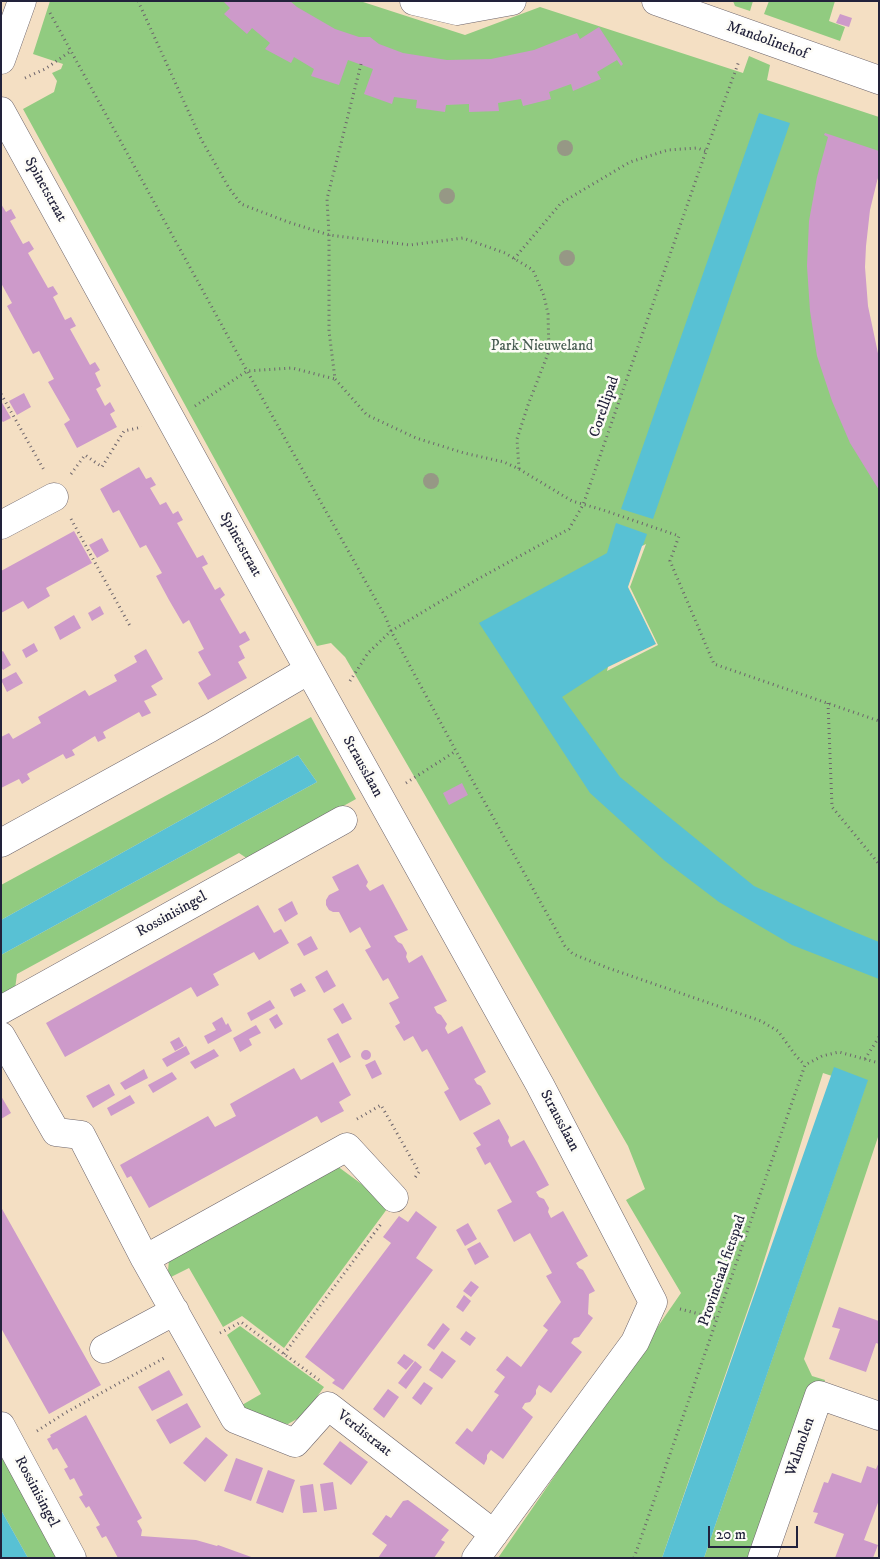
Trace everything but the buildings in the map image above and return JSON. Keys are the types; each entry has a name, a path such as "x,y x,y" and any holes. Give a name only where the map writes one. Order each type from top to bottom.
{"street":[{"path":"1,60 22,1"},
{"path":"414,1 458,6 512,1"},
{"name":"Mandolinehof","path":"656,1 714,11 749,34 879,80"},
{"name":"Spinetstraat","path":"1,111 170,421 309,670"},
{"path":"1,525 54,497"},
{"path":"1,843 202,732 309,670"},
{"name":"Strausslaan","path":"309,670 540,1085 653,1302"},
{"name":"Rossinisingel","path":"1,1010 343,820"},
{"name":"Verdistraat","path":"1,1036 56,1132 80,1135 145,1259 235,1419 295,1443 328,1406 494,1534"},
{"path":"145,1259 347,1147 398,1198"},
{"path":"476,1558 635,1342 653,1302"},
{"path":"104,1349 175,1311"},
{"name":"Walmolen","path":"762,1558 819,1395 879,1416"},
{"name":"Rossinisingel","path":"7,1436 72,1558"}],"path":[{"path":"138,1 201,139 229,188 241,204 329,235 410,245 463,238 505,253 533,270 544,296 548,314 550,352 528,405 517,439 519,469"},
{"path":"48,10 386,618 391,631 565,946 573,954 608,968 761,1021 778,1031 805,1065 822,1056 839,1052 879,1063"},
{"name":"Corellipad","path":"349,682 368,653 391,631 478,579 569,529 583,505 706,151 749,34"},
{"path":"19,81 45,69 71,51"},
{"path":"335,379 329,331 327,199 361,64"},
{"path":"514,258 561,203 630,162 668,150 697,148 706,151"},
{"path":"54,497 85,455 102,467 124,431 170,421 247,371 292,368 335,379 367,415 416,438 464,453 504,462 519,469 572,502 603,510 679,536 670,561 714,664 879,721"},
{"path":"828,703 832,807 879,864"},
{"path":"865,1059 879,1037"},
{"name":"Provinciaal fietspad","path":"634,1558 805,1065"},
{"path":"284,1354 419,1172 381,1105 357,1119"},
{"path":"653,1302 718,1319"},
{"path":"7,1436 65,1414 194,1344 242,1322 334,1391 328,1406"}],"green space":[{"name":"Park Nieuweland","path":"50,1 360,1 465,35 540,7 743,73 749,56 770,65 767,80 879,117 879,174 864,218 860,302 879,373 879,1134 804,1359 812,1376 825,1380 760,1558 704,1558 865,1087 823,1073 756,1286 662,1558 498,1558 681,1293 626,1200 645,1189 628,1146 345,657 331,643 317,646 23,109 54,92 57,81 52,73 61,69 63,64 33,54"},
{"path":"733,1 753,1 750,11 735,6"},
{"path":"769,1 835,1 829,21 845,27 840,41 764,14"},
{"path":"311,717 356,799 248,859 239,853 17,974 15,989 1,996 1,955 317,782 298,755 1,920 1,885"},
{"path":"333,1163 390,1205 284,1348 242,1316 223,1327 189,1268 171,1277 168,1271 169,1260"},
{"path":"240,1326 324,1387 304,1415 288,1424 277,1423 245,1410 242,1405 261,1394 227,1335"},
{"path":"1,1451 61,1558 28,1558 1,1510"}],"water":[{"path":"759,113 790,123 653,519 621,509"},
{"path":"616,523 647,534 628,587 656,644 608,667 562,697 620,777 754,886 879,942 879,979 792,945 719,902 665,861 590,793 479,623 607,553"},
{"path":"298,755 317,782 1,955 1,920"},
{"path":"834,1067 868,1080 704,1558 662,1558"},
{"path":"1,1510 28,1558 1,1558"}],"pier":[{"path":"646,544 630,587 658,645 607,671 608,667 656,644 628,587 642,546"}]}
